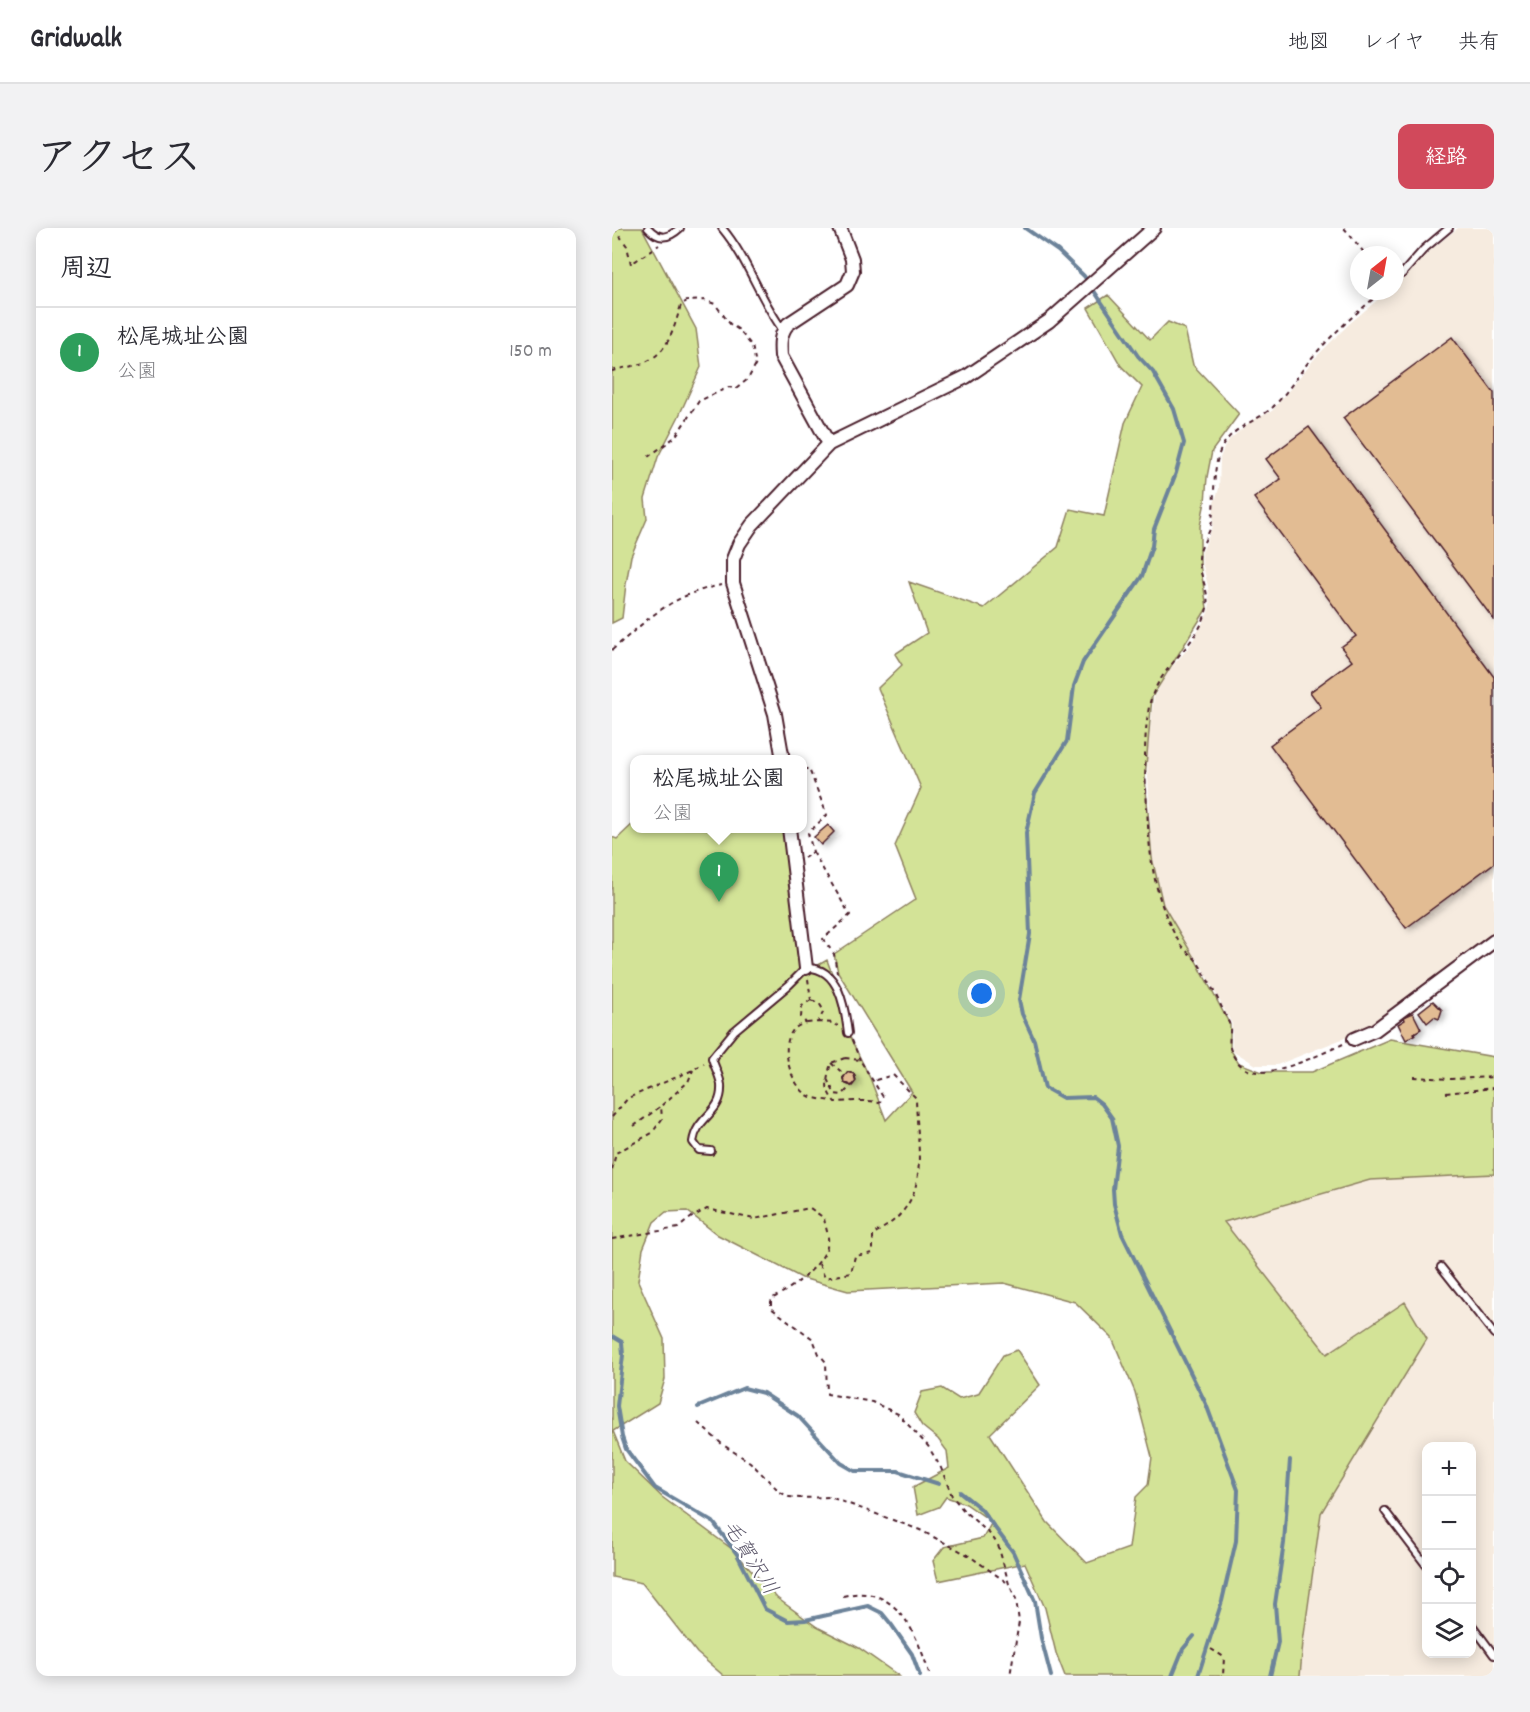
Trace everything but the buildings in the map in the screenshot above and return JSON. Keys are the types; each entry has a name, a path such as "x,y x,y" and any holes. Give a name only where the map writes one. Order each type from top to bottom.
{"street":[{"path":"829,444 781,356 780,342 783,330 788,324 847,285 853,271 852,259 840,228"},
{"path":"782,755 775,714 733,583 733,559 739,544 752,525 829,444 966,377 1049,321 1154,228"},
{"path":"789,833 806,968"},
{"path":"1354,1039 1375,1030 1494,941"}],"lane":[{"path":"648,228 661,236 672,236 680,228"},
{"path":"722,228 746,263 770,312 783,330"},
{"path":"1404,272 1424,249 1449,228"},
{"path":"711,1151 699,1150 693,1142 699,1124 711,1114 718,1102 721,1083 712,1058 734,1031 806,968 823,971 830,977 838,990 845,1011 848,1033"},
{"path":"1441,1267 1494,1334"},
{"path":"1385,1511 1422,1560"},
{"path":"1476,1630 1494,1655"}],"path":[{"path":"614,228 627,246 631,264 672,236"},
{"path":"1344,228 1359,246"},
{"path":"612,371 643,363 663,351 676,324 681,305 687,301 704,300 715,304 724,318 739,330 752,346 756,364 748,379 736,389 729,387 699,401 675,437 648,457"},
{"path":"1354,1039 1287,1068 1262,1072 1248,1070 1238,1063 1230,1049 1230,1025 1197,962 1178,942 1158,895 1150,854 1144,761 1147,721 1155,688 1161,676 1192,639 1207,608 1206,588 1199,557 1211,526 1216,465 1220,449 1232,434 1275,405 1311,358 1373,300"},
{"path":"612,650 654,613 680,597 698,590 733,583"},
{"path":"807,769 809,769 827,815 808,833 813,852 849,915 823,939 834,954 838,972 830,977"},
{"path":"792,866 813,852"},
{"path":"806,968 811,1000"},
{"path":"806,1023 801,1017 802,1006 811,1000"},
{"path":"811,1000 819,1003 824,1011 818,1022 806,1023 794,1028 789,1037 787,1050 792,1078 809,1096 835,1102 872,1100 879,1103 883,1097 860,1060 845,1058 831,1064"},
{"path":"612,1117 628,1098 693,1070 712,1058"},
{"path":"831,1064 826,1088 835,1102"},
{"path":"831,1064 845,1075"},
{"path":"634,1126 688,1082 693,1070"},
{"path":"827,1079 835,1094 842,1095 852,1086 856,1082 854,1074 848,1072 843,1077 844,1083 852,1086"},
{"path":"819,1263 825,1278 851,1273 855,1256 873,1253 873,1234 889,1226 904,1212 914,1195 920,1167 916,1098 893,1074 872,1081"},
{"path":"1414,1077 1451,1079 1494,1077"},
{"path":"1446,1093 1494,1088"},
{"path":"612,1170 616,1153 652,1133 662,1119 661,1106"},
{"path":"612,1239 678,1228 692,1216 707,1209 754,1219 810,1208 824,1218 828,1243 819,1263 783,1293 771,1299 771,1308 813,1339 819,1354 826,1362 827,1394 872,1402 898,1414 928,1446 941,1468 952,1496 998,1545 1009,1584 1016,1599 1019,1622 1010,1676"},
{"path":"698,1423 723,1446 750,1462 780,1492 789,1497 830,1497 920,1530 968,1556 1009,1584"},
{"path":"843,1596 854,1593 875,1594 889,1602 914,1630 930,1676"},
{"path":"1210,1649 1224,1657 1223,1676"}],"shaded area":[{"path":"1458,228 1494,228 1494,936 1372,1027 1277,1065 1256,1065 1232,1050 1232,1024 1198,960 1189,952 1163,905 1152,858 1147,754 1154,698 1165,675 1190,646 1208,613 1210,604 1202,552 1213,526 1214,503 1219,489 1220,458 1224,448 1229,440 1250,422 1272,411 1315,358 1377,300 1404,300 1404,275"},
{"path":"1494,1174 1494,1676 1300,1676 1321,1513 1427,1339 1405,1302 1327,1354 1224,1222 1370,1180"}],"green space":[{"path":"612,228 642,228 696,329 701,367 658,457 645,499 647,519 631,556 622,618 612,623"},
{"path":"1108,295 1150,340 1168,322 1185,329 1193,365 1239,414 1212,451 1207,477 1200,526 1200,564 1207,608 1152,697 1145,778 1152,858 1163,905 1230,1025 1230,1049 1239,1063 1262,1072 1312,1072 1390,1039 1494,1057 1494,1174 1370,1180 1224,1222 1327,1354 1405,1302 1427,1339 1321,1513 1300,1676 1065,1676 1056,1653 1045,1608 1025,1563 938,1581 933,1561 944,1547 983,1538 992,1522 966,1504 946,1497 939,1507 918,1515 913,1487 949,1468 947,1451 938,1439 922,1426 914,1413 922,1392 942,1388 959,1399 978,1394 1003,1355 1017,1350 1040,1385 990,1434 1047,1522 1087,1563 1129,1548 1136,1497 1148,1485 1152,1457 1135,1392 1112,1338 1075,1302 1004,1283 848,1291 802,1278 718,1235 687,1211 666,1212 654,1222 643,1249 638,1281 664,1339 665,1379 658,1403 613,1431 625,1461 662,1497 732,1549 777,1598 817,1627 859,1648 899,1676 724,1676 697,1653 642,1583 612,1577 612,837 617,839 630,827 630,833 789,833 806,968 815,967 827,960 838,990 848,1033 870,1078 886,1120 912,1092 838,972 834,954 916,899 895,846 921,788 878,688 902,665 895,654 927,633 909,582 984,608 1058,547 1070,509 1104,516 1125,423 1142,387 1121,366 1088,308"}],"waterway":[{"path":"1025,228 1058,251 1084,276 1138,356 1153,372 1174,409 1184,443 1176,473 1154,529 1152,546 1142,576 1083,662 1074,686 1067,741 1035,793 1026,833 1030,934 1019,1000 1022,1014 1034,1040 1045,1088 1063,1098 1093,1097 1102,1104 1112,1118 1118,1146 1113,1189 1114,1204 1122,1234 1206,1404 1238,1490 1236,1541 1222,1601 1198,1676"},
{"name":"毛賀沢川","path":"612,1336 622,1342 623,1355 617,1406 622,1437 626,1449 655,1488 713,1522 737,1554 765,1609 788,1621 805,1620 868,1606 882,1613 891,1624 912,1654 920,1676"},
{"path":"698,1407 744,1388 763,1393 798,1416 841,1463 855,1471 898,1471 939,1484"},
{"path":"1270,1676 1278,1642 1275,1604 1284,1543 1290,1460"},
{"path":"960,1492 981,1509 1013,1552 1035,1601 1041,1638 1051,1676"},
{"path":"1172,1676 1183,1649 1194,1636"}],"place":[{"name":"松尾城址公園","path":"719,902"}]}
